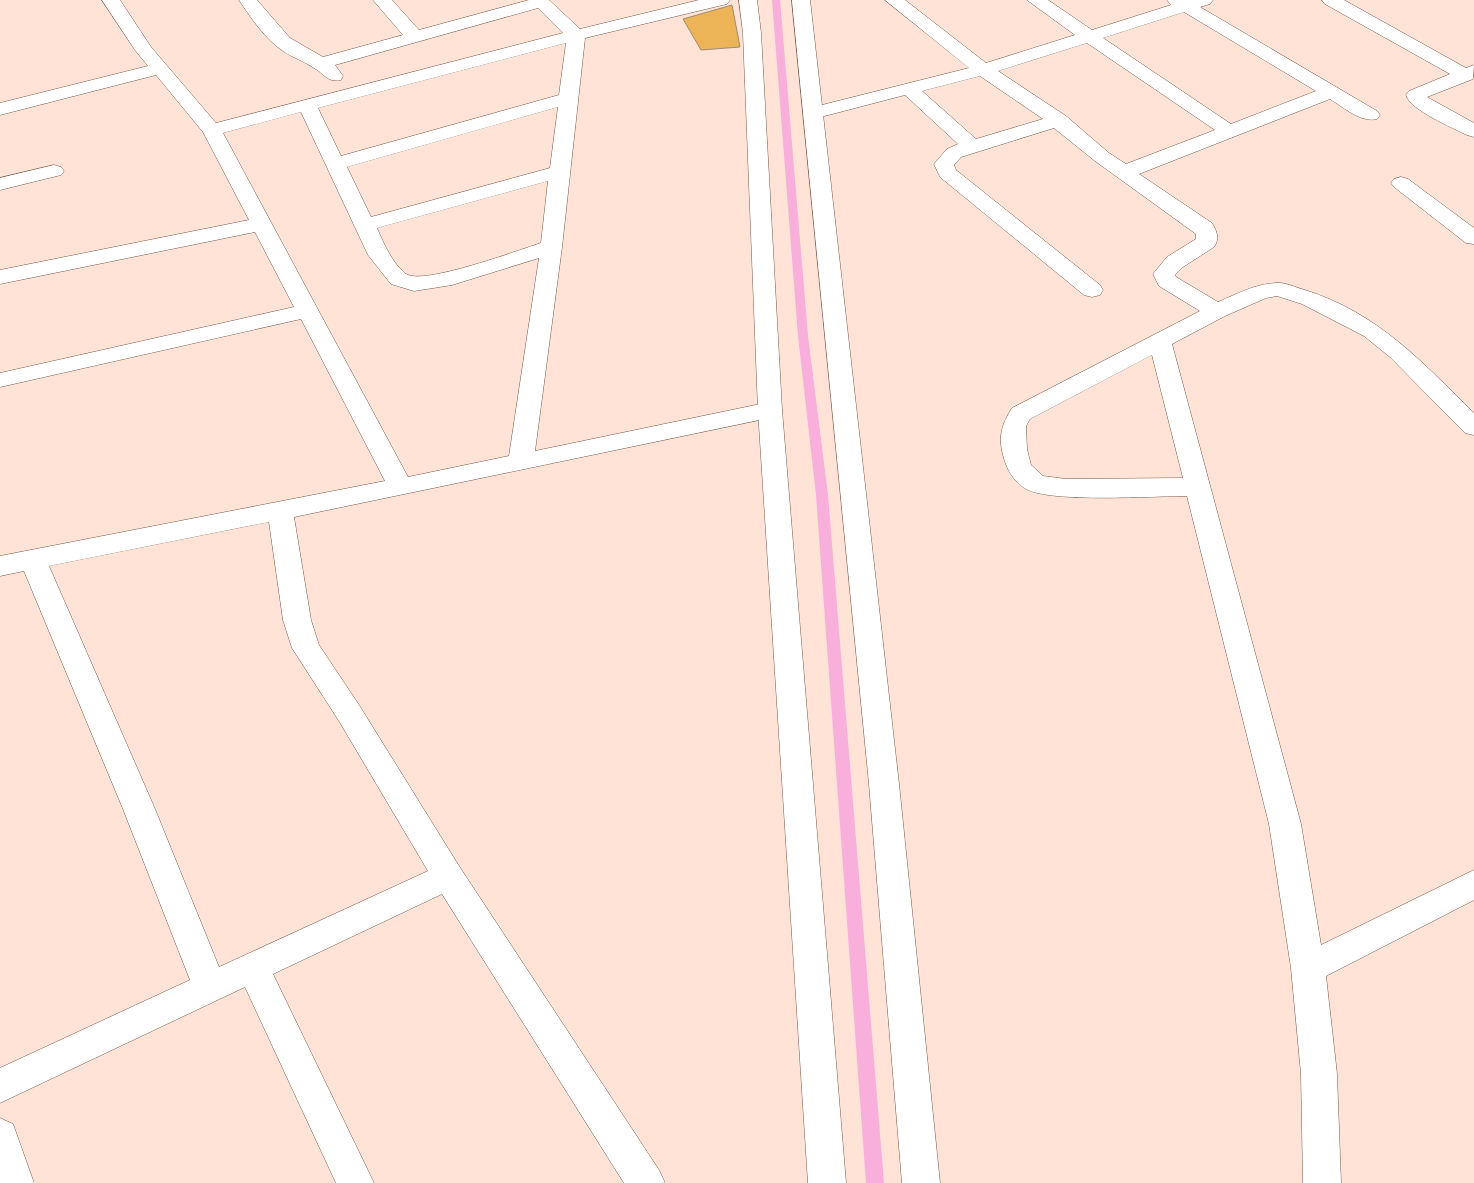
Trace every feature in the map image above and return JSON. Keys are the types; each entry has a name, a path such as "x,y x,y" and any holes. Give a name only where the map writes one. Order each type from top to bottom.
{"street":[{"path":"111,0 144,50 212,130 401,487"},
{"path":"248,0 279,39 290,47 322,62 346,94"},
{"path":"382,0 415,36"},
{"path":"212,130 576,35 721,0"},
{"path":"748,0 752,33 770,410 828,1183"},
{"path":"801,0 885,794 921,1183"},
{"path":"894,0 983,70 1059,120 1102,157 1204,228 1207,234 1206,242 1174,262 1164,274 1167,281 1217,311"},
{"path":"1036,0 1230,132"},
{"path":"813,113 983,70 1089,37 1180,3 1204,0"},
{"path":"1331,0 1470,73"},
{"path":"322,62 540,1 576,35"},
{"path":"1180,3 1370,115"},
{"path":"521,462 551,247 576,35"},
{"path":"0,109 159,69"},
{"path":"1470,73 1416,95 1417,99 1474,131"},
{"path":"909,89 972,146"},
{"path":"1125,172 1332,92"},
{"path":"335,164 569,98"},
{"path":"307,105 379,254 400,279 414,284 452,278 551,247"},
{"path":"1059,120 972,146 954,153 944,164 947,173 1092,290"},
{"path":"0,184 54,172"},
{"path":"365,225 560,172"},
{"path":"1402,183 1474,238"},
{"path":"0,277 262,224"},
{"path":"1199,487 1066,488 1036,483 1019,469 1014,448 1014,426 1021,414 1217,311 1260,292 1278,289 1310,299 1372,331 1398,352 1474,427"},
{"path":"0,380 308,311"},
{"path":"1160,341 1285,824 1308,968 1319,1074 1322,1183"},
{"path":"0,566 401,487 770,410"},
{"path":"280,511 297,620 306,648 349,713 448,876 646,1183"},
{"path":"33,560 139,809 210,987"},
{"path":"0,1086 448,876"},
{"path":"1308,968 1474,884"},
{"path":"253,967 355,1183"},
{"path":"0,1136 15,1183"}],"building":[{"path":"732,5 740,47 701,50 683,19"}],"waterway":[{"path":"776,0 803,336 822,495 875,1183"}]}
